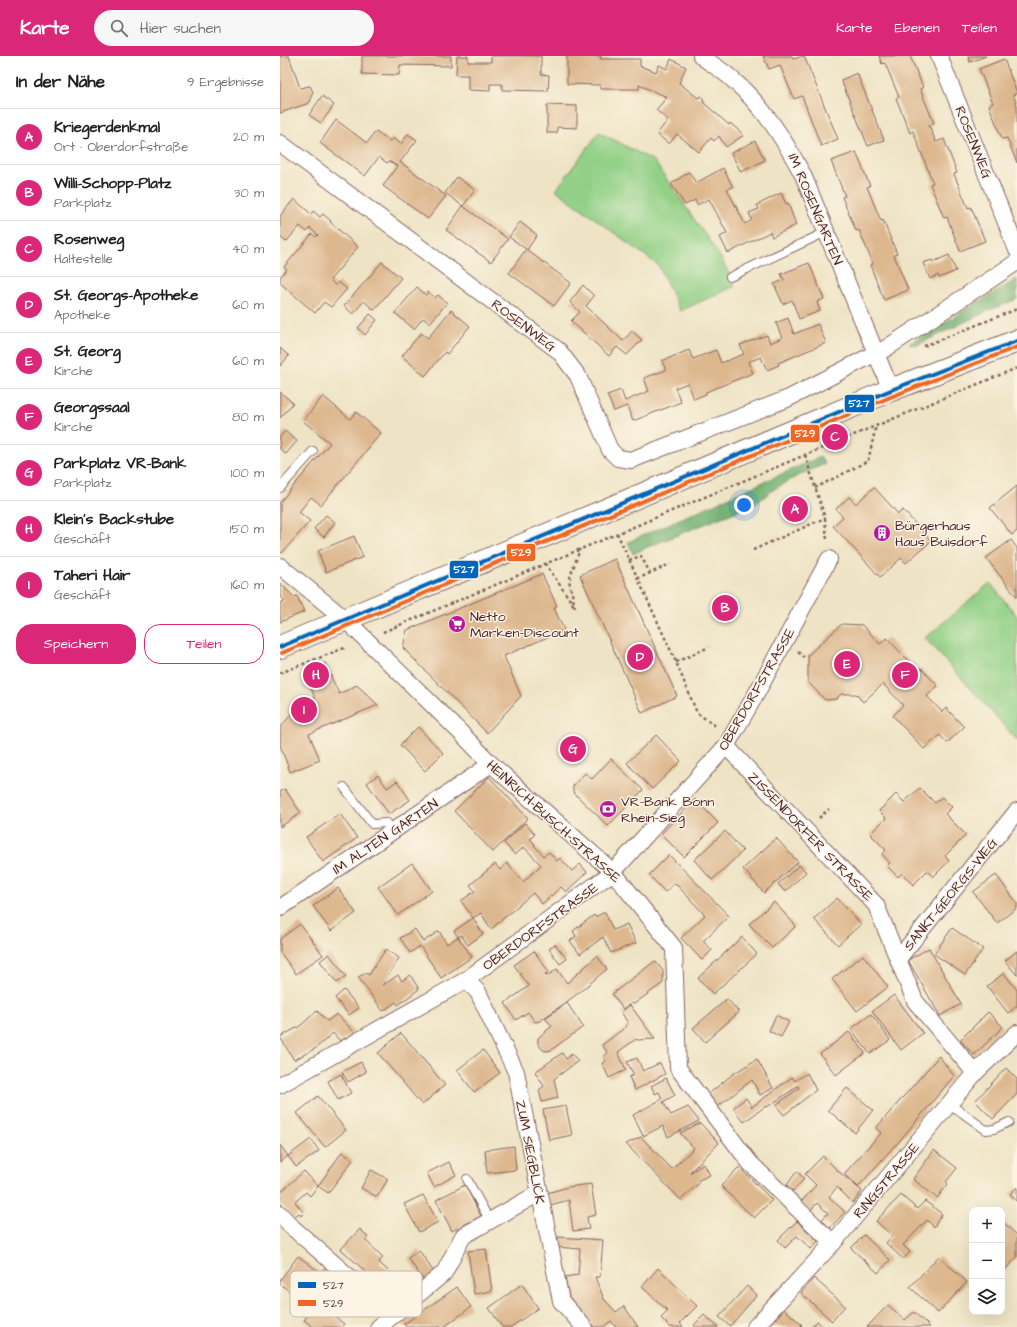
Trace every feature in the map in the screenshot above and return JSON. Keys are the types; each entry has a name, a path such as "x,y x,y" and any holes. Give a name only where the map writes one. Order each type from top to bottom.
{"main road":[{"path":"280,647 891,390 1017,341"}],"street":[{"name":"IM ROSENGARTEN","path":"701,56 733,79 762,108 787,145 800,168 891,390"},
{"name":"ROSENWEG","path":"939,56 1017,250"},
{"name":"ROSENWEG","path":"280,143 559,351 578,376 610,450 618,458 631,460 789,398 885,349 1017,262"},
{"name":"OBERDORFSTRASSE","path":"280,1085 466,980 613,872 728,742 755,696 829,559"},
{"name":"HEINRICH-BUSCH-STRASSE","path":"280,566 346,620 491,764 613,872 674,948 678,1068 750,1163 833,1243"},
{"name":"ZISSENDORFER STRASSE","path":"728,742 876,905 915,1001 975,1073"},
{"name":"IM ALTEN GARTEN","path":"280,908 491,764"},
{"name":"SANKT-GEORGS-WEG","path":"898,959 1017,811"},
{"name":"ZUM SIEGBLICK","path":"466,980 478,992 516,1072 561,1301 584,1327"},
{"name":"RINGSTRASSE","path":"755,1327 833,1243 975,1073 1017,1034"},
{"path":"422,1291 444,1272 463,1236 539,1193"},
{"path":"280,1214 292,1228 342,1271"},
{"path":"378,1327 390,1317"}],"lane":[{"path":"730,277 826,232"},
{"path":"280,488 313,450"},
{"path":"344,787 372,824 387,823 393,831"},
{"path":"950,1104 986,1130 994,1129 1009,1122"},
{"path":"467,1179 490,1221"}],"path":[{"path":"928,345 1017,309"},
{"path":"280,673 366,639 617,533 1017,368"},
{"path":"815,488 868,461 876,426"},
{"path":"805,455 825,518 829,559"},
{"path":"753,550 825,518"},
{"path":"617,533 676,662 697,713 728,742"},
{"path":"545,563 575,608 569,580 580,549"},
{"path":"630,560 641,556 650,573"},
{"path":"637,579 670,564"},
{"path":"676,662 709,647"}],"green space":[{"path":"599,132 654,161 721,258 735,286 680,311 658,265 556,190"},
{"path":"1017,279 1017,299 990,310 917,345 909,344"},
{"path":"820,457 825,464 801,474 771,491 752,507 737,511 633,554 628,542"},
{"path":"990,583 1017,616 1017,740 925,638"}],"building":[{"path":"280,56 289,56 300,88 310,86 313,92 309,103 280,113"},
{"path":"362,56 451,56 451,66 400,65 399,75 362,74"},
{"path":"457,56 468,56 468,62 491,62 491,56 541,56 541,74 549,75 548,91 502,90 502,84 490,84 490,91 468,90 468,75 456,75"},
{"path":"567,56 601,56 600,59 640,59 640,66 656,72 659,65 667,69 671,59 686,67 679,83 698,98 701,96 704,103 729,125 730,123 744,135 726,147 719,136 714,141 711,138 699,152 677,134 669,144 657,134 668,120 656,110 667,97 639,85 639,89 600,89 600,85 567,84"},
{"path":"763,56 792,56 793,59 804,56 838,139 821,146 802,96 794,99 780,65 769,69"},
{"path":"879,56 910,56 923,87 920,89 934,123 929,125 936,142 944,139 957,173 954,174 968,208 971,207 985,241 960,251 947,217 944,218 930,184 933,183 913,131 910,133 896,98 899,97 885,63 882,64"},
{"path":"968,56 986,56 970,62"},
{"path":"1004,59 1017,93 1013,95 1017,105 1017,163 1007,138 1002,139 989,105 993,103 979,69"},
{"path":"857,73 884,140 868,146 841,80"},
{"path":"322,96 334,105 321,123 309,115"},
{"path":"547,105 577,106 577,128 557,127 557,133 547,133"},
{"path":"336,120 367,143 376,131 390,141 392,138 401,144 408,134 417,140 400,162 446,196 428,219 383,186 397,166 389,161 387,163 379,157 365,176 320,143"},
{"path":"755,141 765,160 741,172 731,153"},
{"path":"856,152 870,186 867,187 897,254 894,255 908,290 884,300 870,265 873,264 859,230 856,231 842,197 845,196 831,161"},
{"path":"723,168 733,187 727,189 745,224 752,220 749,213 759,209 757,205 781,193 786,204 788,203 796,225 772,237 770,232 728,253 720,237 727,233 709,199 697,205 695,200 685,205 671,184 689,172 696,183"},
{"path":"457,177 475,190 463,206 445,193"},
{"path":"294,199 311,214 313,211 320,217 323,214 358,247 330,280 336,286 338,282 347,289 331,307 324,302 315,313 280,283 280,277 287,269 284,267 312,234 316,237 318,235 310,228 307,232 300,226 286,242 280,237 280,216"},
{"path":"463,206 508,239 491,262 446,230"},
{"path":"520,222 537,235 527,250 571,283 554,306 509,273 526,249 509,237"},
{"path":"949,255 956,271 939,278 938,275 930,279 923,263 932,260 933,262"},
{"path":"382,262 401,278 374,310 364,301 353,314 344,306"},
{"path":"809,263 824,299 817,302 820,311 799,319 792,300 783,304 774,284 784,280 781,274"},
{"path":"583,285 594,296 586,306 623,341 632,331 642,340 627,355 617,347 609,356 571,321 580,312 570,302"},
{"path":"417,287 426,295 428,292 435,298 438,295 447,303 430,323 423,318 414,329 395,313"},
{"path":"451,310 470,326 447,354 445,352 425,376 402,356 421,333 428,338"},
{"path":"370,314 377,320 365,335 358,328"},
{"path":"788,318 794,334 818,324 826,343 778,363 779,365 767,370 761,357 748,362 753,373 706,392 706,394 694,399 688,383 675,388 681,402 633,421 627,406 614,411 607,395 621,390 625,401 649,391 644,378 666,370 662,361 689,350 693,359 716,350 721,363 744,354 740,345 767,335 770,343 782,338 776,323"},
{"path":"280,348 289,356 280,366"},
{"path":"280,392 293,403 280,418"},
{"path":"323,396 350,419 356,412 381,433 321,505 311,497 299,512 310,521 282,553 280,551 280,502 330,443 303,421"},
{"path":"285,431 297,441 286,454 280,449 280,437"},
{"path":"838,434 841,440 828,445 826,439"},
{"path":"1017,486 1017,531 1012,535 990,508"},
{"name":"Bürgerhaus Haus Buisdorf","path":"874,487 898,514 903,510 931,541 906,563 901,558 880,577 833,526 843,517 836,509 849,497 856,504"},
{"path":"326,515 335,522 324,537 314,529"},
{"path":"354,536 363,557 326,572 318,551"},
{"path":"1011,540 1017,548 1017,597 986,558"},
{"path":"615,559 677,696 642,713 580,575"},
{"path":"542,574 557,606 554,608 564,630 504,656 521,696 487,733 403,648 407,630"},
{"path":"280,583 294,597 297,596 304,612 280,622 280,603 285,601 280,596"},
{"path":"842,624 862,625 880,644 887,638 918,671 921,668 938,686 927,696 942,712 946,708 964,727 947,743 940,735 924,749 893,716 903,705 883,684 863,702 856,694 841,694 836,699 825,700 808,682 808,655"},
{"path":"325,663 339,694 357,685 378,705 309,734 320,760 290,772 280,745 280,728 293,712 316,701 305,672"},
{"path":"418,727 443,753 425,771 400,745"},
{"path":"656,735 681,761 652,789 627,763"},
{"name":"VR-Bank Bonn Rhein-Sieg","path":"611,759 643,790 608,826 573,792 573,786 585,773 592,779"},
{"path":"378,775 387,788 397,781 410,800 389,814 367,783"},
{"path":"489,777 528,818 493,852 454,811"},
{"path":"920,788 935,803 942,797 952,807 945,814 966,835 945,856 949,861 933,877 927,871 913,885 902,873 898,877 887,866 890,863 882,854 886,850 870,834 886,818 879,811 896,794 904,802"},
{"path":"285,789 301,813 280,827 280,792"},
{"path":"695,799 718,823 684,857 661,834"},
{"path":"340,814 357,838 323,862 306,837"},
{"path":"525,823 535,834 530,839 544,856 549,852 557,861 560,858 572,871 580,864 587,872 566,892 561,887 542,904 533,893 491,929 481,913 473,918 461,901 475,891 470,885 495,864 500,870 507,863 523,882 541,865 524,847 515,855 504,843"},
{"path":"725,831 743,851 712,880 694,860"},
{"path":"776,838 798,862 764,893 743,869"},
{"path":"669,855 729,916 703,941 712,950 702,960 681,938 705,915 675,883 665,892 649,875"},
{"path":"412,863 432,891 398,915 378,887"},
{"path":"799,865 806,872 785,892 778,884"},
{"path":"996,875 1017,903 1017,908 997,923 973,892"},
{"path":"338,888 356,913 331,931 313,906"},
{"path":"837,898 861,924 838,945 814,919"},
{"path":"774,902 796,926 772,948 749,924"},
{"path":"605,912 613,930 627,924 636,943 611,953 603,937 580,954 570,941 576,936 573,931 594,915 595,917"},
{"path":"473,918 483,934 468,945 461,935 458,937 454,931"},
{"path":"300,924 323,955 296,974 280,952 280,939"},
{"path":"952,928 983,949 965,975 934,954"},
{"path":"415,929 423,942 439,931 447,944 458,937 472,957 441,978 420,946 410,953 400,938"},
{"path":"742,937 757,954 713,994 698,978"},
{"path":"555,944 567,959 560,964 549,949"},
{"path":"929,948 961,1004 940,1016 908,960"},
{"path":"386,949 399,958 382,986 398,975 402,981 410,975 419,989 398,1005 396,1002 383,1011 358,977 366,973 369,975"},
{"path":"534,951 549,972 545,974 547,976 557,969 567,983 597,956 607,969 576,995 540,1021 535,1022 528,1012 516,1020 505,1003 529,986 514,965"},
{"path":"1017,951 1017,975 1005,961"},
{"path":"329,954 346,976 337,983 320,961"},
{"path":"863,955 888,987 857,1011 832,979"},
{"path":"655,961 663,971 663,983 634,1004 632,1003 623,1009 612,994"},
{"path":"1004,973 1017,990 1017,1006 1008,1013 987,986"},
{"path":"344,990 359,1008 349,1015 335,998"},
{"path":"894,995 923,1033 901,1050 872,1011"},
{"path":"727,999 739,1012 705,1042 693,1028"},
{"path":"567,1003 583,1027 551,1050 543,1050 538,1044 538,1038 552,1026 545,1018"},
{"path":"630,1005 655,1039 636,1039 618,1052 626,1070 609,1078 602,1063 606,1061 603,1057 608,1053 602,1045 627,1026 626,1024 628,1023 621,1012"},
{"path":"317,1011 327,1021 337,1014 355,1033 340,1041 333,1033 316,1048 294,1060 280,1037 300,1026"},
{"path":"988,1012 1003,1027 974,1055 960,1040"},
{"path":"871,1014 890,1040 870,1054 851,1029"},
{"path":"776,1015 789,1022 781,1037 769,1031"},
{"path":"849,1032 865,1053 836,1075 820,1054"},
{"path":"401,1033 445,1085 422,1105 378,1053"},
{"path":"483,1050 500,1073 474,1092 457,1070"},
{"path":"562,1053 566,1059 572,1054 578,1061 554,1079 558,1098 542,1102 539,1090 544,1086 535,1072"},
{"path":"939,1056 954,1076 896,1145 858,1187 844,1174 881,1133 876,1128"},
{"path":"637,1058 643,1071 660,1063 665,1074 635,1090 629,1077 634,1075 627,1062"},
{"path":"757,1059 773,1088 760,1095 752,1080 716,1108 706,1096 733,1074"},
{"path":"361,1062 366,1072 348,1082 342,1072"},
{"path":"1006,1068 1017,1079 1017,1094 993,1119 975,1101"},
{"path":"807,1073 816,1090 784,1115 776,1105 799,1088 798,1086 744,1122 733,1108 746,1098 752,1107 792,1077 795,1081"},
{"path":"341,1074 351,1093 338,1100 328,1081"},
{"path":"666,1078 675,1095 663,1102 671,1115 688,1107 699,1121 668,1137 663,1126 643,1136 633,1115 662,1099 659,1092 655,1094 651,1086"},
{"path":"847,1088 873,1110 855,1133 828,1110"},
{"path":"318,1096 346,1130 325,1147 297,1113"},
{"path":"566,1106 572,1135 549,1140 543,1110"},
{"path":"700,1123 719,1143 689,1173 704,1164 710,1175 697,1181 699,1183 681,1200 626,1144 641,1137 672,1169 694,1148 680,1133"},
{"path":"311,1139 319,1151 296,1167 288,1156"},
{"path":"280,1145 288,1156 280,1162"},
{"path":"514,1146 516,1170 487,1173 485,1150"},
{"path":"934,1150 957,1168 946,1182 948,1184 937,1198 913,1179"},
{"path":"342,1152 353,1160 328,1193 318,1186"},
{"path":"823,1156 862,1191 853,1203 837,1187 829,1197 845,1212 830,1228 822,1220 828,1213 817,1203 810,1211 801,1202 816,1185 805,1174"},
{"path":"449,1162 456,1175 434,1187 427,1173"},
{"path":"739,1167 772,1200 754,1218 721,1186"},
{"path":"371,1170 388,1179 377,1197 361,1188"},
{"path":"304,1171 318,1186 310,1196 306,1192 295,1202 304,1213 301,1216 299,1213 293,1218 280,1203 280,1193"},
{"path":"797,1171 804,1179 793,1191 787,1185"},
{"path":"591,1184 596,1215 587,1217 589,1229 573,1231 569,1200 550,1205 547,1193 568,1187"},
{"path":"465,1185 481,1216 452,1231 436,1200"},
{"path":"1017,1187 1017,1202 1010,1194"},
{"path":"423,1195 438,1222 419,1232 404,1204"},
{"path":"901,1195 917,1209 925,1201 942,1214 934,1227 927,1220 903,1245 910,1252 903,1259 886,1243 892,1236 876,1221"},
{"path":"797,1221 818,1241 811,1249 797,1236 785,1248 778,1240"},
{"path":"1005,1224 1017,1235 1017,1257 1005,1270"},
{"path":"360,1229 368,1237 365,1240 383,1257 379,1262 388,1271 365,1271 341,1249"},
{"path":"864,1235 890,1260 878,1273 851,1248"},
{"path":"558,1237 603,1240 600,1277 595,1277 597,1282 604,1299 616,1312 624,1306 638,1327 616,1327 611,1321 603,1327 594,1327 569,1297 565,1277 578,1275 580,1249 557,1247"},
{"path":"486,1249 492,1291 474,1294 468,1251"},
{"path":"419,1250 435,1274 424,1281 422,1278 422,1271 417,1271 408,1258"},
{"path":"298,1256 318,1271 290,1271 290,1292 280,1284 280,1280"},
{"path":"939,1256 967,1282 938,1313 910,1287"},
{"path":"326,1266 333,1271 322,1271"},
{"path":"658,1268 697,1306 680,1323 683,1327 670,1327 661,1318 668,1311 642,1287"},
{"path":"814,1278 845,1306 832,1321 801,1293"},
{"path":"522,1284 538,1308 511,1327 502,1327 489,1308"},
{"path":"747,1286 757,1295 730,1326 719,1317"},
{"path":"457,1287 471,1307 444,1327 406,1327 404,1324 414,1317 422,1317 422,1311"},
{"path":"888,1305 905,1320 914,1312 930,1327 867,1327"},
{"path":"784,1309 802,1325 800,1327 768,1327"},
{"path":"704,1315 718,1327 696,1327 694,1325"},
{"path":"307,1317 336,1317 344,1324 341,1327 313,1327 304,1320"},
{"path":"817,1321 824,1327 812,1327"}],"transit line":[{"name":"527","path":"280,647 891,390 1017,341"},
{"name":"529","path":"282,653 893,396 1017,347"}],"place":[{"name":"Rosenweg","path":"835,437"},
{"name":"Kriegerdenkmal","path":"795,509"},
{"name":"Bürgerhaus Haus Buisdorf","path":"882,533"},
{"name":"Willi-Schopp-Platz","path":"725,608"},
{"name":"Netto Marken-Discount","path":"457,624"},
{"name":"St. Georgs-Apotheke","path":"640,657"},
{"name":"St. Georg","path":"847,664"},
{"name":"Klein’s Backstube","path":"316,675"},
{"name":"Georgssaal","path":"905,675"},
{"name":"Taheri Hair","path":"304,710"},
{"name":"Parkplatz VR-Bank","path":"573,749"},
{"name":"VR-Bank Bonn Rhein-Sieg","path":"608,809"}]}
